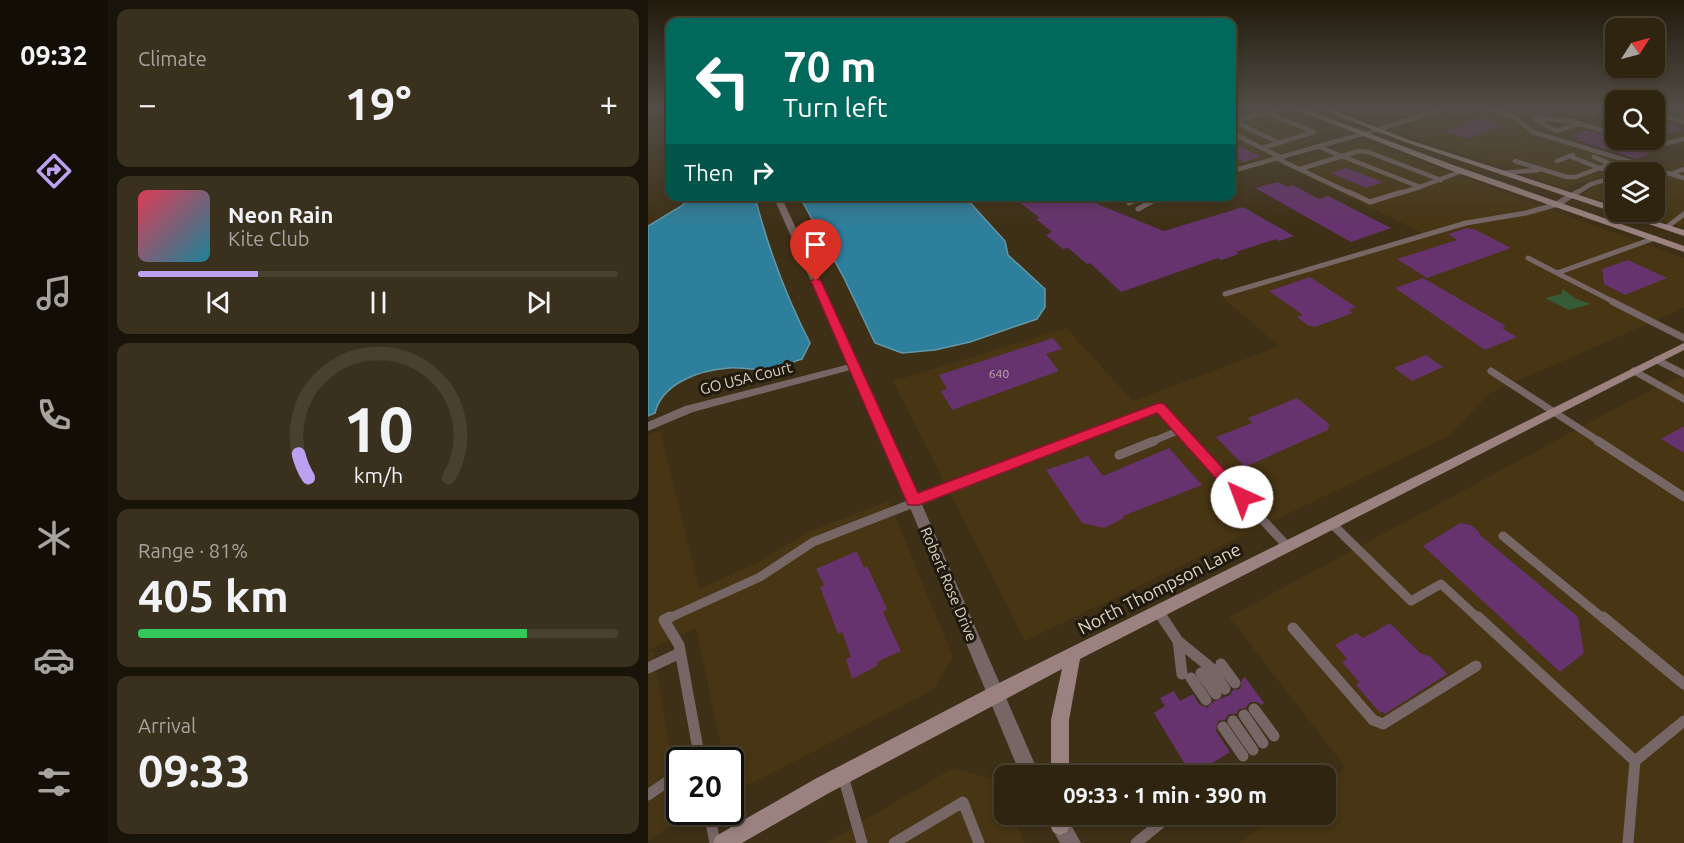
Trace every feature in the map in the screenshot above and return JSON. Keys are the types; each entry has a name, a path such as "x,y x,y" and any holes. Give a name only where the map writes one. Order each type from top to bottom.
{"main road":[{"path":"1395,146 1684,249"},
{"path":"1423,146 1605,207"},
{"path":"1651,222 1684,233"},
{"name":"North Thompson Lane","path":"723,843 843,774 995,694 1684,346"},
{"path":"1060,765 1060,720 1073,655"}],"street":[{"path":"1558,204 1571,196"},
{"name":"Robert Rose Drive","path":"779,201 914,501 1026,765"},
{"name":"GO USA Court","path":"648,427 689,409 854,366"},
{"path":"1062,825 1071,843"}],"lane":[{"path":"1259,146 1370,202 1441,180 1462,171"},
{"path":"1262,148 1268,146"},
{"path":"1575,146 1627,162"},
{"path":"1236,170 1319,147 1420,187"},
{"path":"1557,161 1589,151"},
{"path":"1345,158 1344,154 1368,152 1441,180"},
{"path":"1515,160 1567,177 1602,169 1610,164 1581,153"},
{"path":"1569,156 1602,169"},
{"path":"1300,169 1345,158"},
{"path":"1500,173 1539,169"},
{"path":"1537,185 1532,177 1539,169"},
{"path":"1670,174 1684,169"},
{"path":"1665,173 1684,178"},
{"path":"1571,196 1591,184 1605,180"},
{"path":"1129,203 1133,201"},
{"path":"1138,209 1153,201"},
{"path":"1225,294 1466,223 1526,213 1558,204"},
{"path":"1667,227 1684,214"},
{"path":"1557,273 1655,238"},
{"path":"1528,258 1684,338"},
{"path":"1657,360 1684,374"},
{"path":"1491,371 1684,497"},
{"path":"1634,371 1684,399"},
{"path":"698,747 679,645 664,620 760,577 813,542 1159,407 1287,546"},
{"path":"1119,455 1180,430"},
{"path":"1332,524 1411,601 1441,584 1635,761"},
{"path":"1503,536 1684,684"},
{"path":"1158,612 1178,641 1191,675 1215,694 1211,668 1178,641"},
{"path":"1293,628 1373,720 1383,724 1476,666"},
{"path":"648,668 680,653"},
{"path":"1221,664 1235,683"},
{"path":"1239,718 1274,736"},
{"path":"1239,718 1253,749 1239,718"},
{"path":"1628,843 1635,761 1684,721"},
{"path":"843,774 862,843"},
{"path":"648,795 666,783"},
{"path":"894,843 963,802 979,843"},
{"path":"712,825 715,843"},
{"path":"1136,843 1156,825"}],"shaded area":[{"path":"1236,146 1298,146 1283,153 1236,165"},
{"path":"1348,146 1376,146 1684,258 1684,308 1490,393 1449,436 1025,641 893,381 1066,328 1133,401 1279,346 1222,297 1428,236 1281,164"},
{"path":"1441,146 1573,146 1619,162 1605,162 1605,176 1565,188"},
{"path":"1684,159 1684,227 1665,221 1665,165"},
{"path":"1605,183 1605,202 1583,194"},
{"path":"1684,375 1684,843 1239,843 1265,825 1336,825 1336,775 1346,768 1229,617 1629,401"},
{"path":"660,431 699,589 757,563 810,531 889,501 953,657 933,690 744,787 744,747 721,747 696,628 648,650 648,435"},
{"path":"653,651 670,747 666,747 666,825 672,825 648,841 648,653"},
{"path":"953,768 994,779 994,825 1017,825 1025,843 826,843"}],"green space":[{"path":"1563,289 1576,299 1591,304 1569,310 1545,298 1561,294"}],"water":[{"path":"686,201 756,201 778,272 810,343 802,359 779,367 718,369 695,375 674,386 665,394 655,413 648,416 648,226"},
{"path":"802,201 969,201 1005,241 1008,255 1045,289 1045,307 1037,319 970,342 935,350 902,353 875,343 844,278"}],"building":[{"path":"1236,146 1260,157 1244,162 1236,159"},
{"path":"1608,150 1641,150 1651,154 1637,159"},
{"path":"1346,168 1383,182 1366,188 1331,173"},
{"path":"1278,182 1287,187 1293,185 1319,199 1328,196 1391,228 1351,242 1255,188"},
{"path":"1018,201 1103,201 1097,204 1164,231 1243,207 1294,236 1279,241 1276,239 1236,252 1239,254 1221,260 1218,258 1121,292 1090,263 1087,264 1068,248 1063,249 1046,235 1052,232 1036,219 1040,218"},
{"path":"1467,228 1476,230 1511,248 1427,278 1397,259 1457,240 1448,234"},
{"path":"1628,260 1667,278 1625,295 1604,284 1602,269"},
{"path":"1310,277 1356,307 1349,310 1353,313 1315,327 1307,325 1297,317 1303,315 1269,291"},
{"path":"1423,278 1506,326 1502,328 1517,337 1485,350 1395,288"},
{"path":"1053,338 1062,349 1046,354 1059,371 952,410 941,391 947,389 939,375"},
{"path":"1426,355 1443,367 1412,381 1394,368"},
{"path":"1297,398 1329,424 1328,430 1245,467 1216,437 1252,423 1248,418"},
{"path":"1684,426 1684,453 1661,439"},
{"path":"1169,448 1202,485 1123,516 1124,518 1104,528 1082,523 1046,470 1088,456 1103,476"},
{"path":"1460,523 1471,525 1578,617 1584,653 1560,672 1423,546"},
{"path":"857,551 864,568 867,566 887,609 883,612 901,651 877,662 877,666 852,679 846,659 851,657 842,632 838,634 820,587 824,585 816,569"},
{"path":"1390,623 1420,653 1431,657 1447,674 1385,714 1382,711 1380,713 1356,685 1359,682 1342,662 1347,659 1335,645 1356,633 1363,638"},
{"path":"1245,677 1264,703 1261,705 1257,702 1250,702 1246,708 1239,709 1236,714 1229,714 1225,720 1218,721 1216,731 1230,752 1209,765 1185,765 1154,713 1165,706 1160,698 1174,691 1180,701 1193,694 1199,704 1207,708 1214,701 1230,695 1233,690 1240,689 1242,679"}],"route":[{"path":"816,281 914,501 1159,407 1242,497"}]}
